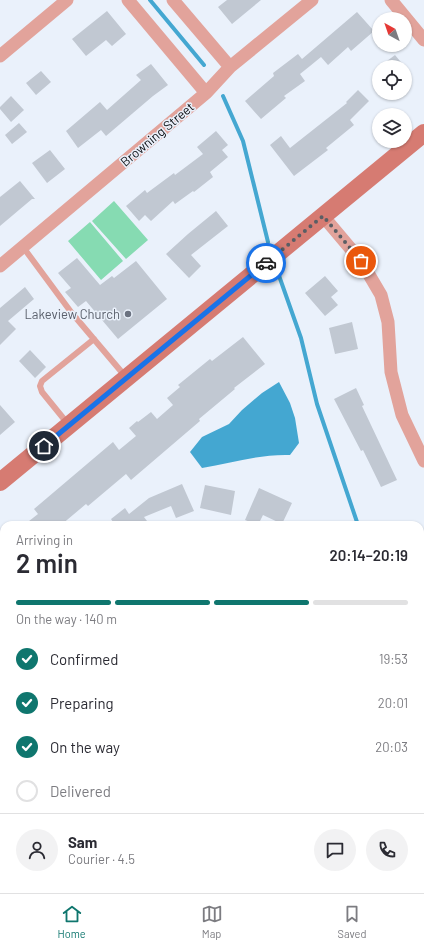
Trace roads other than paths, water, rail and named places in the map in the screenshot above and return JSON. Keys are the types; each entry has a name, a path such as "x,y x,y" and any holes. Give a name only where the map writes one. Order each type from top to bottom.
{"street":[{"path":"0,56 67,0"},
{"path":"128,0 206,93"},
{"path":"173,0 230,67"},
{"name":"Browning Street","path":"0,266 206,93 230,67 312,0"},
{"path":"391,0 424,40"},
{"path":"3,475 68,426 127,378 424,132"},
{"path":"323,216 361,261 381,295 388,322 391,372 402,415 424,461"}],"lane":[{"path":"23,247 71,312 127,378"},
{"path":"68,426 42,392 40,386 42,381 94,339"}],"water":[{"path":"279,382 290,403 295,418 299,443 290,455 256,457 202,468 190,452 202,437 229,424 242,410 262,393"}],"waterway":[{"path":"150,0 204,65"},
{"path":"223,96 243,141 268,242"},
{"path":"277,270 301,338 317,404 357,521"}],"place":[{"name":"Lakeview Church","path":"128,314"}]}
